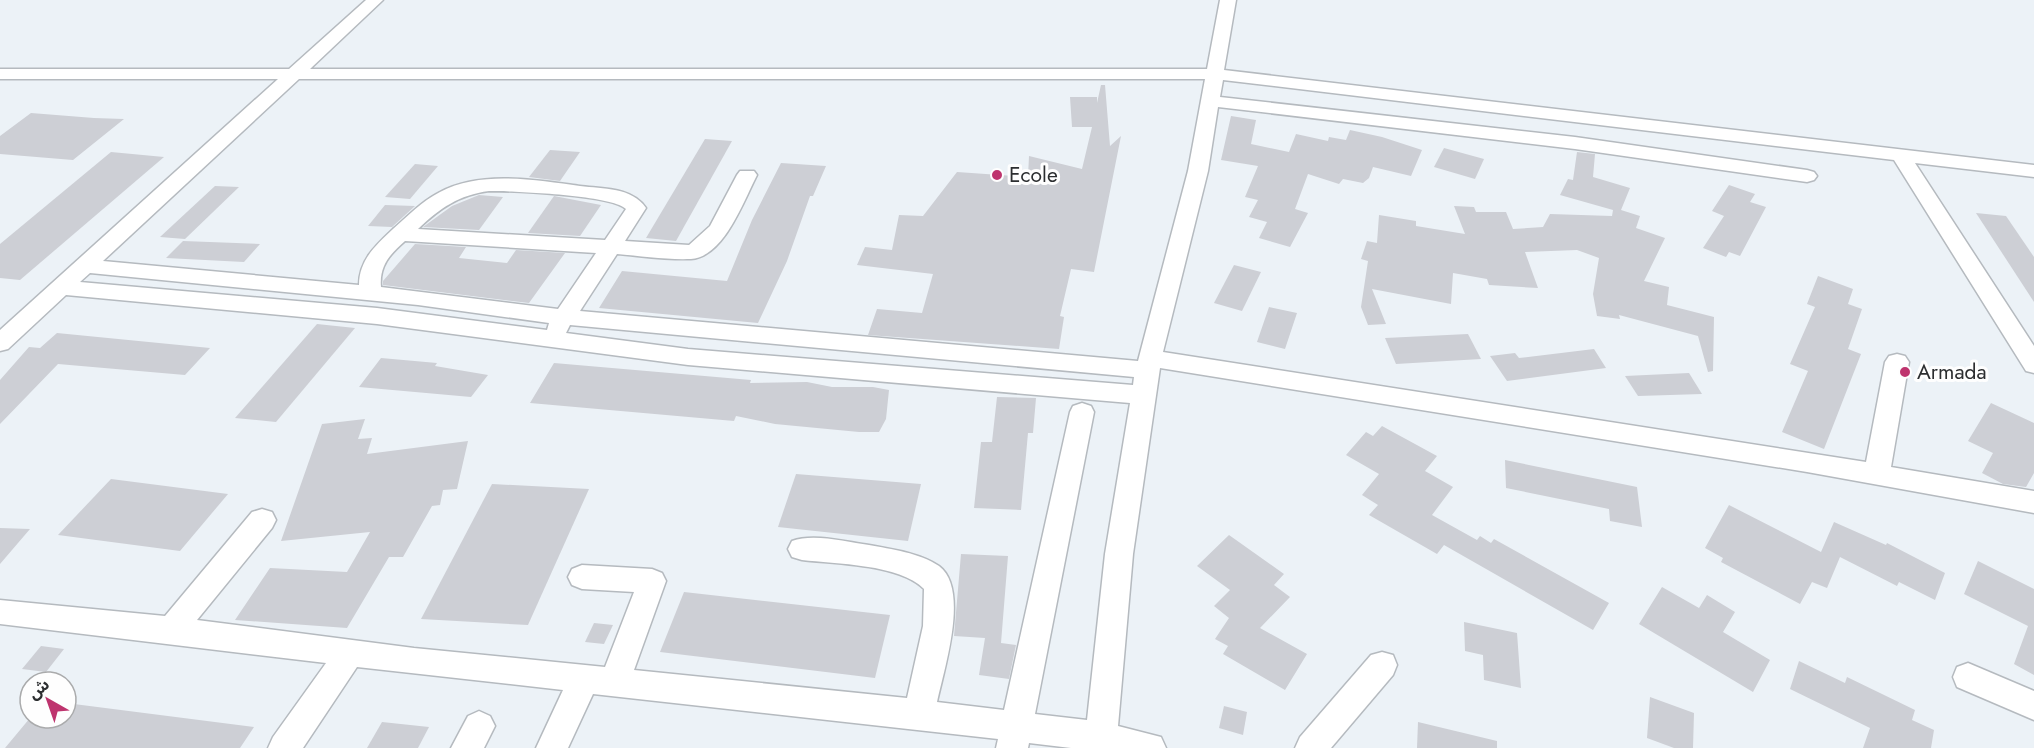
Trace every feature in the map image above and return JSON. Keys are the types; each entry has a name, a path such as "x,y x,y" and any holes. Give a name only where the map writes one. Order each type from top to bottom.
{"street":[{"path":"0,343 63,288 294,72 375,0"},
{"path":"1100,742 1119,554 1143,395 1198,171 1228,0"},
{"path":"0,74 294,72 549,76 1216,74 1377,91 2034,171"},
{"path":"1211,101 1575,142 1807,176"},
{"path":"1901,156 2034,365"},
{"path":"400,234 683,253 700,249 716,232 747,175"},
{"path":"371,294 368,279 370,267 381,251 445,198 456,192 486,185 625,198 634,205 635,212 563,317 550,340"},
{"path":"87,266 418,298 563,317 1149,364 1877,475 2034,502"},
{"path":"63,288 260,304 688,357 1143,395"},
{"path":"398,320 418,298"},
{"path":"1877,475 1897,362"},
{"path":"1014,737 1082,412"},
{"path":"172,630 262,520"},
{"path":"802,549 897,563 922,570 933,577 941,595 940,606 919,714"},
{"path":"582,576 652,581 615,683"},
{"path":"0,612 172,630 615,683 919,714 1014,737 1100,742 1150,748"},
{"path":"284,748 350,652"},
{"path":"1311,748 1382,665"},
{"path":"1968,677 2034,706"},
{"path":"552,748 584,679"}],"building":[{"path":"1101,85 1105,85 1110,146 1121,136 1094,272 1071,269 1060,316 1064,317 1059,349 868,335 877,309 922,313 933,274 857,265 865,247 892,250 899,215 923,216 957,172 1028,177 1029,156 1082,169 1092,127 1072,127 1070,97 1097,97 1097,103"},
{"path":"31,113 124,119 73,160 0,154 0,136"},
{"path":"1231,116 1256,120 1251,144 1289,152 1296,134 1328,141 1329,137 1346,140 1350,130 1382,137 1422,150 1411,176 1373,167 1369,178 1363,183 1343,179 1339,184 1308,174 1295,209 1308,213 1290,247 1259,238 1267,222 1249,217 1258,200 1245,197 1258,166 1221,160"},
{"path":"705,139 732,141 676,241 646,238"},
{"path":"1444,148 1484,159 1475,179 1434,167"},
{"path":"550,150 580,152 560,181 529,177"},
{"path":"111,152 164,157 20,280 0,278 0,244"},
{"path":"1577,152 1595,154 1593,177 1630,188 1621,210 1640,216 1636,228 1665,238 1644,281 1669,287 1667,305 1714,317 1713,371 1708,372 1698,336 1619,315 1620,319 1597,316 1593,294 1599,258 1577,250 1525,252 1538,288 1489,285 1487,279 1453,273 1451,304 1372,289 1386,324 1368,325 1361,307 1368,261 1361,259 1367,241 1377,243 1379,215 1416,221 1416,226 1465,234 1454,206 1474,207 1476,212 1506,212 1513,229 1543,227 1550,214 1612,216 1613,210 1560,195 1568,179 1573,180"},
{"path":"781,163 826,166 813,196 810,196 787,261 758,323 599,308 622,271 727,281 752,220"},
{"path":"415,164 438,166 410,199 385,197"},
{"path":"1729,185 1755,194 1750,202 1766,207 1740,256 1729,252 1726,257 1703,248 1724,216 1712,211"},
{"path":"215,186 239,187 185,239 160,237"},
{"path":"479,195 503,197 479,230 423,227 452,206"},
{"path":"554,196 601,205 580,236 528,233"},
{"path":"385,205 415,206 392,227 368,226"},
{"path":"1976,213 2006,216 2034,257 2034,302"},
{"path":"183,241 260,244 244,262 166,258"},
{"path":"415,244 466,247 459,258 507,263 516,250 565,253 529,303 383,285 383,281"},
{"path":"1234,265 1261,272 1242,311 1214,303"},
{"path":"1818,276 1853,289 1848,304 1862,309 1848,349 1861,354 1824,449 1782,432 1808,371 1790,364 1815,307 1807,304"},
{"path":"1269,307 1297,313 1285,349 1257,342"},
{"path":"317,324 355,328 276,422 235,418"},
{"path":"57,333 210,348 185,375 58,364 0,424 0,380 29,347 40,348"},
{"path":"1468,334 1481,359 1396,364 1385,338"},
{"path":"1594,349 1606,368 1507,381 1490,356 1515,353 1519,358"},
{"path":"381,358 437,363 435,366 488,375 471,397 359,387"},
{"path":"554,363 751,380 750,383 807,382 832,387 873,387 889,390 886,419 879,432 859,432 775,424 736,416 734,421 530,403"},
{"path":"1689,373 1702,394 1638,396 1625,376"},
{"path":"997,397 1036,398 1033,433 1028,433 1021,510 974,508 981,442 992,442"},
{"path":"1991,403 2034,423 2034,473 2026,487 2003,484 1982,473 1993,453 1968,441"},
{"path":"365,419 358,439 372,438 367,454 468,441 457,489 443,490 440,505 432,506 403,557 389,557 347,628 235,620 270,568 347,572 370,532 281,541 322,424"},
{"path":"1382,426 1437,456 1425,471 1453,487 1432,515 1477,540 1480,536 1491,543 1494,539 1609,603 1593,630 1444,545 1437,554 1369,515 1378,505 1362,495 1379,474 1346,455 1366,432 1373,436"},
{"path":"1505,460 1637,487 1642,527 1610,521 1609,509 1506,488"},
{"path":"796,474 921,484 908,541 778,527"},
{"path":"111,479 228,494 180,551 58,535"},
{"path":"492,484 589,489 528,625 421,619"},
{"path":"1729,505 1821,552 1834,522 1886,545 1887,543 1945,573 1935,600 1899,582 1897,586 1840,557 1827,588 1812,582 1800,604 1721,562 1723,558 1705,548"},
{"path":"0,528 30,529 0,564"},
{"path":"1229,535 1284,574 1274,585 1290,597 1260,628 1307,654 1285,690 1223,654 1228,646 1215,639 1229,618 1214,606 1230,590 1197,566"},
{"path":"961,554 1008,556 1001,643 1016,645 1009,679 979,675 985,638 954,636"},
{"path":"1978,561 2034,589 2034,675 2014,664 2028,626 1964,594"},
{"path":"1662,587 1699,608 1707,595 1735,612 1723,632 1770,660 1753,692 1639,624"},
{"path":"684,592 890,615 875,678 660,652"},
{"path":"1464,622 1517,633 1521,688 1484,680 1483,655 1465,651"},
{"path":"594,623 613,625 604,644 585,642"},
{"path":"41,646 64,649 48,670 22,669"},
{"path":"1799,661 1845,683 1847,677 1915,710 1912,720 1934,730 1931,748 1863,748 1870,728 1790,689"},
{"path":"1650,697 1694,713 1693,748 1674,748 1647,738"},
{"path":"78,705 254,727 240,748 5,748 20,730 78,730"},
{"path":"1224,706 1247,712 1243,735 1219,728"},
{"path":"382,722 429,727 418,748 367,748"},
{"path":"1418,722 1497,741 1497,748 1417,748"}],"place":[{"name":"Ecole","path":"997,175"},
{"name":"Armada","path":"1905,372"}]}
